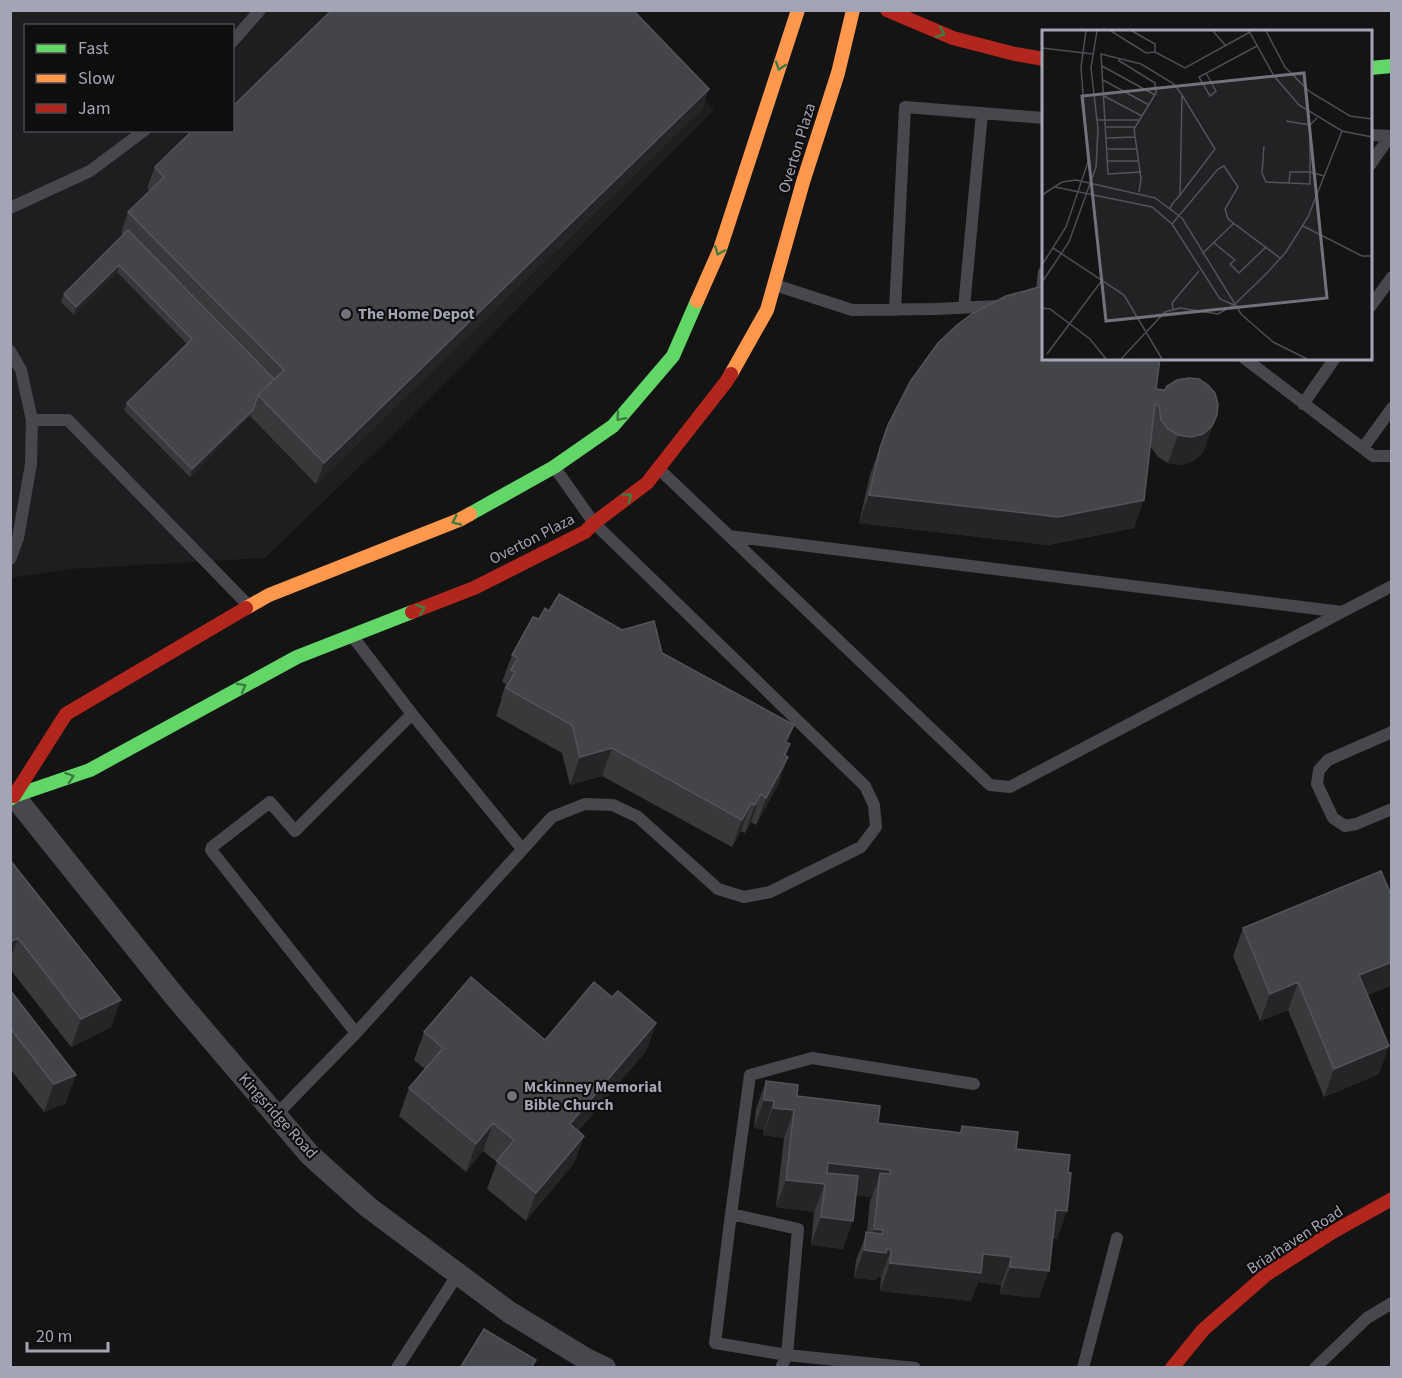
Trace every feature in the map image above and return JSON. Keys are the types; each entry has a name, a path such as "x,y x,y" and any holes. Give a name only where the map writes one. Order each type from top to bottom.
{"street":[{"path":"12,794 66,714 269,596 459,520 554,467 613,426 673,356 720,249 798,10"},
{"name":"Overton Plaza","path":"12,794 90,770 297,657 474,588 585,532 646,483 726,382 767,310 803,182 838,73 853,10"},
{"path":"887,10 953,38 1042,59"},
{"path":"1372,68 1392,66"},
{"name":"Kingsridge Road","path":"12,794 176,998 310,1155 368,1207 509,1312 605,1368"},
{"name":"Briarhaven Road","path":"1172,1368 1203,1330 1267,1274 1331,1233 1390,1204"}],"lane":[{"path":"234,40 259,11"},
{"path":"895,310 905,107 1042,118"},
{"path":"964,308 982,113"},
{"path":"10,208 90,171 142,132"},
{"path":"1372,135 1391,136"},
{"path":"1372,164 1391,136"},
{"path":"1372,306 1392,277"},
{"path":"1038,304 1042,283"},
{"path":"774,285 852,310 1007,306"},
{"path":"10,351 21,370 32,420 31,464 18,538 10,559"},
{"path":"1247,360 1373,456 1392,456"},
{"path":"1304,404 1334,360"},
{"path":"1363,448 1392,408"},
{"path":"32,420 68,420 249,606"},
{"path":"276,1115 356,1033 552,817 585,804 613,805 638,817 718,889 744,897 770,892 861,847 876,827 874,805 865,786 594,523 554,467"},
{"path":"658,468 990,785 1010,787 1392,586"},
{"path":"729,536 1342,612"},
{"path":"352,636 522,849"},
{"path":"356,1033 211,850 270,802 295,831 412,714"},
{"path":"1392,732 1328,760 1319,770 1317,784 1333,818 1345,826 1356,824 1392,809"},
{"path":"915,1368 787,1355 715,1343 750,1075 812,1058 974,1084"},
{"path":"731,1214 798,1229 787,1355 781,1368"},
{"path":"1083,1368 1116,1238"},
{"path":"397,1368 458,1274"},
{"path":"1315,1368 1367,1318 1392,1303"}],"shaded area":[{"path":"10,11 621,11 714,110 401,427 265,558 70,569 11,578"}],"building":[{"name":"The Home Depot","path":"332,10 633,10 709,89 324,463 258,395 284,370 128,212 164,177 155,167 191,132 234,132 234,105"},
{"path":"128,230 274,379 258,395 253,410 192,469 127,403 192,339 119,265 76,307 64,294"},
{"path":"1042,286 1042,360 1160,360 1156,389 1165,390 1177,380 1189,378 1199,379 1215,393 1218,404 1217,415 1212,426 1203,434 1191,437 1178,435 1168,429 1161,420 1159,405 1155,404 1144,500 1058,517 869,495 888,425 910,382 938,343 957,325 972,314 1006,296"},
{"path":"559,594 622,630 654,621 662,653 794,725 785,742 790,744 784,755 788,757 766,798 761,794 755,805 751,803 742,820 612,748 580,757 572,725 506,688 515,672 511,670 518,658 512,655 533,617 539,619 545,608 549,611"},
{"path":"10,860 121,1000 81,1019 18,938 10,942"},
{"path":"1381,871 1392,897 1392,962 1359,975 1389,1046 1334,1069 1298,982 1270,994 1243,928"},
{"name":"Mckinney Memorial Bible Church","path":"471,977 545,1040 594,982 612,997 618,991 656,1023 570,1124 584,1136 536,1193 497,1161 514,1140 493,1123 476,1144 409,1088 443,1048 424,1032"},
{"path":"10,990 76,1075 54,1084 10,1028"},
{"path":"766,1081 798,1085 797,1096 880,1106 878,1123 961,1133 962,1126 1018,1132 1016,1149 1070,1155 1068,1172 1071,1173 1067,1211 1056,1210 1049,1271 1010,1267 1011,1257 983,1254 981,1273 890,1263 891,1250 887,1249 886,1253 864,1250 866,1232 882,1234 883,1230 874,1229 880,1173 890,1174 890,1170 828,1163 827,1173 858,1176 853,1221 821,1217 825,1184 786,1180 794,1110 773,1108 774,1101 764,1100"},
{"path":"484,1329 536,1360 531,1368 460,1368"}],"traffic: fast":[{"path":"1372,68 1392,66"},
{"path":"470,514 554,467 613,426 673,356 697,301"},
{"path":"10,799 90,770 297,657 412,612"}],"traffic: slow":[{"path":"697,301 720,249 798,10"},
{"path":"731,374 767,310 803,182 838,73 853,10"},
{"path":"246,608 269,595 470,514"}],"traffic: jam":[{"path":"887,10 953,38 1042,59"},
{"path":"412,612 474,588 585,532 647,483 731,374"},
{"path":"14,796 66,714 246,608"},
{"path":"1172,1368 1203,1330 1267,1274 1331,1233 1392,1199"}],"place":[{"name":"The Home Depot","path":"346,314"},
{"name":"Mckinney Memorial Bible Church","path":"512,1096"}]}
